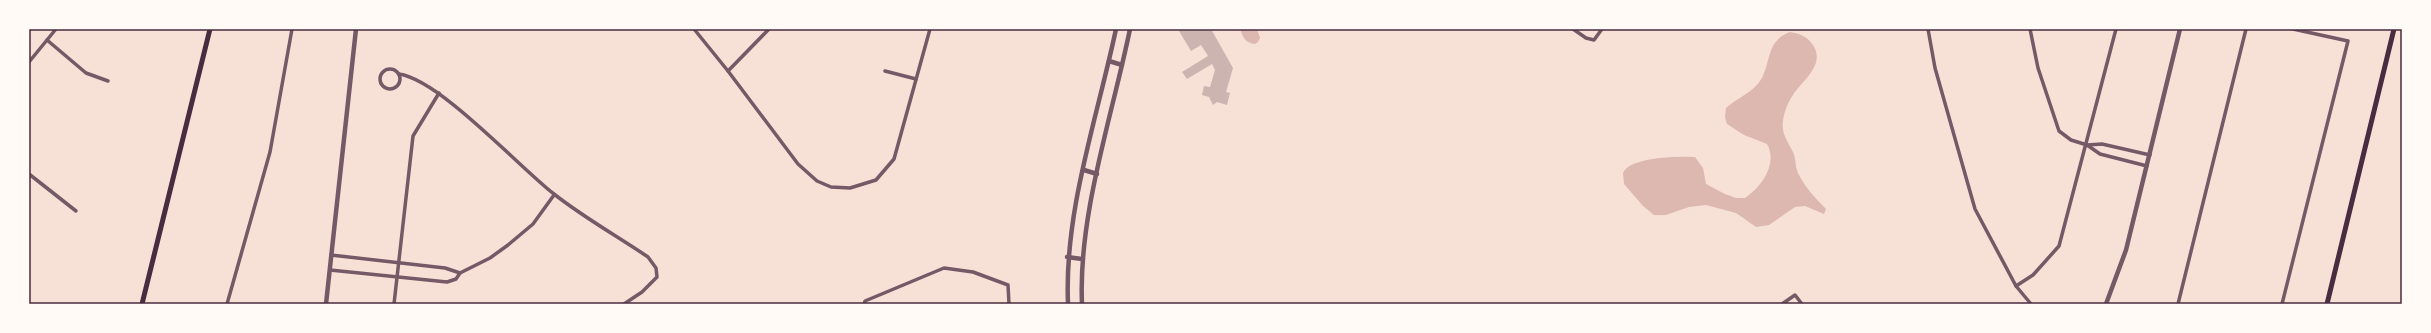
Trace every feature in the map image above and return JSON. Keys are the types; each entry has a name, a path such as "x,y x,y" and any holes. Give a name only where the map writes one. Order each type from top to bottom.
{"main road":[{"path":"142,304 210,29"},
{"path":"2326,304 2394,29"}],"street":[{"path":"29,62 56,29"},
{"path":"227,304 270,152 292,29"},
{"path":"326,304 356,29"},
{"path":"694,29 728,71 798,164 817,181 831,187 850,188 876,180 894,159 930,29"},
{"path":"728,71 769,29"},
{"path":"1068,304 1068,257 1072,221 1116,29"},
{"path":"1082,304 1082,259 1088,215 1130,29"},
{"path":"1573,29 1586,38 1594,40 1601,31"},
{"path":"1928,29 1935,68 1975,209 2016,286 2031,304"},
{"path":"2030,29 2038,68 2059,131 2071,140 2087,145 2100,154 2147,166"},
{"path":"2016,286 2033,275 2059,246 2087,145 2116,29"},
{"path":"2106,304 2126,250 2180,29"},
{"path":"2178,304 2246,29"},
{"path":"2282,304 2348,41 2293,29"},
{"path":"47,40 86,73 108,81"},
{"path":"1108,62 1122,65"},
{"path":"399,74 400,81 393,88 386,88 381,84 381,74 385,70 392,69 399,74 412,78 440,94 554,195 648,257 656,268 657,277 642,292 624,304"},
{"path":"884,71 916,79"},
{"path":"394,304 413,136 440,94"},
{"path":"2087,145 2102,144 2150,155"},
{"path":"1084,170 1097,174"},
{"path":"29,174 76,211"},
{"path":"330,270 446,282 456,279 460,272 490,258 533,224 554,195"},
{"path":"331,255 445,268 460,272"},
{"path":"1068,257 1082,259"},
{"path":"864,303 944,268 973,272 1008,285 1010,304"},
{"path":"1782,304 1795,295 1802,304"}],"shaded area":[{"path":"1240,29 1257,29 1260,38 1258,42 1255,44 1247,41 1243,37"},
{"path":"1790,32 1808,39 1813,45 1817,59 1815,66 1788,104 1785,111 1783,130 1793,152 1798,173 1814,197 1826,209 1824,214 1805,206 1795,207 1769,225 1756,227 1736,213 1706,205 1689,207 1666,215 1654,215 1643,206 1624,184 1623,173 1627,168 1644,161 1667,157 1695,157 1703,168 1706,184 1725,194 1736,198 1745,198 1757,188 1769,167 1771,159 1770,151 1767,144 1744,135 1727,124 1725,117 1726,108 1750,91 1758,83 1765,71 1773,45 1777,40"}],"building":[{"path":"1181,29 1211,29 1233,68 1226,92 1230,93 1227,105 1217,102 1213,105 1209,97 1202,95 1204,86 1210,87 1215,70 1212,64 1187,79 1182,72 1208,56 1201,45 1191,51 1179,31"}]}
